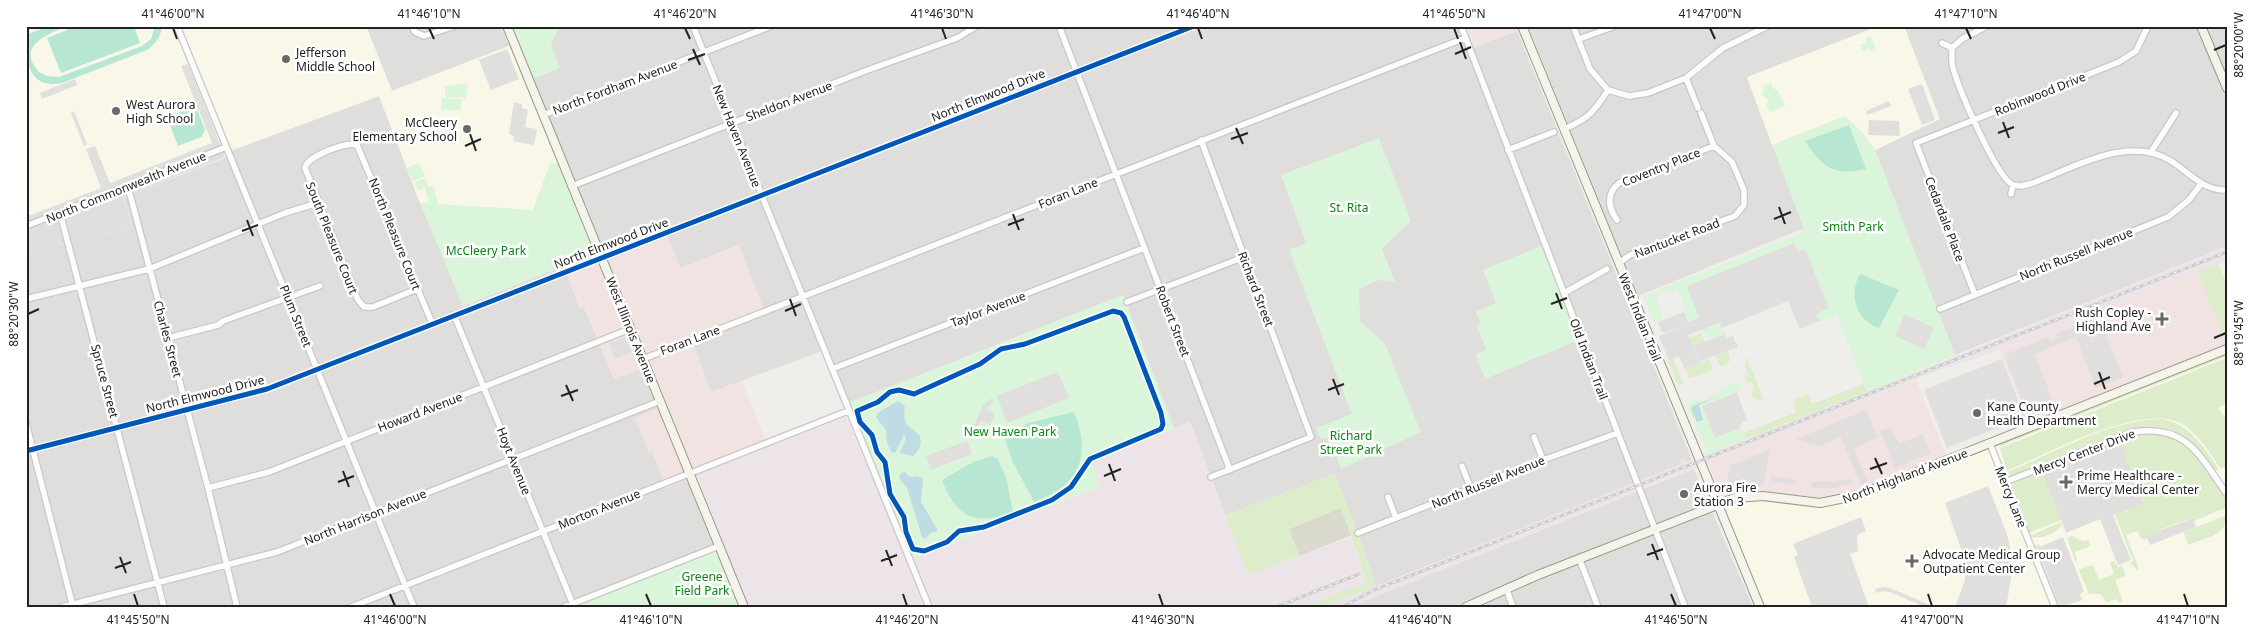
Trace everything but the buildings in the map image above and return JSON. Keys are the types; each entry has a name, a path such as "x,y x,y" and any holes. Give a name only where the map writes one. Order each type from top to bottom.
{"main road":[{"name":"West Illinois Avenue","path":"507,26 744,607"},
{"name":"West Indian Trail","path":"1522,26 1760,607"},
{"path":"2201,26 2227,88"},
{"name":"North Highland Avenue","path":"1466,607 1506,588 1579,558 1717,504 1753,496 1805,502 1837,501 1862,494 2227,349"}],"street":[{"name":"Plum Street","path":"177,26 414,607"},
{"path":"412,26 419,35 429,36 455,26"},
{"name":"New Haven Avenue","path":"693,26 760,196 804,296 848,410 929,607"},
{"name":"North Fordham Avenue","path":"543,115 771,26"},
{"name":"Sheldon Avenue","path":"572,186 865,71 957,38 977,26"},
{"name":"Robert Street","path":"1059,26 1230,470"},
{"name":"North Elmwood Drive","path":"30,450 117,426 267,389 1194,26"},
{"name":"Old Indian Trail","path":"1461,26 1686,607"},
{"path":"1573,26 1590,69 1608,90 1629,96 1648,93 1686,78 1724,48 1768,26"},
{"path":"1579,39 1615,26"},
{"path":"1952,48 1962,38 1987,26"},
{"name":"Robinwood Drive","path":"1916,143 2119,62 2136,51 2148,26"},
{"name":"Foran Lane","path":"642,359 1465,38"},
{"path":"1942,43 1952,48"},
{"path":"1952,48 1955,74 1974,120 2003,175 2013,185 2022,186 2033,183 2109,154 2130,151 2151,152 2168,159 2201,184 2218,190 2227,190"},
{"path":"1686,78 1714,146"},
{"path":"1564,129 1580,123 1594,113 1608,90"},
{"path":"2151,152 2176,113"},
{"path":"1508,150 1554,132"},
{"path":"357,145 359,136"},
{"name":"Richard Street","path":"1200,140 1311,438 1230,470"},
{"name":"Cedardale Place","path":"1916,143 1975,295"},
{"name":"South Pleasure Court","path":"357,145 345,145 310,159 306,163 305,171 358,300 364,307 373,307 418,289"},
{"name":"North Pleasure Court","path":"357,145 432,323"},
{"name":"Nantucket Road","path":"1618,263 1630,256 1736,216 1744,205 1744,190 1732,162 1714,146"},
{"name":"Coventry Place","path":"1617,220 1609,203 1610,196 1619,183 1714,146"},
{"name":"North Commonwealth Avenue","path":"26,226 226,147"},
{"name":"North Russell Avenue","path":"1940,308 2168,217 2183,205 2201,184"},
{"path":"2011,194 2013,185"},
{"name":"Charles Street","path":"128,187 188,408 237,607"},
{"path":"26,299 150,269 258,224 318,203"},
{"name":"Spruce Street","path":"60,213 164,607"},
{"name":"Taylor Avenue","path":"832,369 1144,248"},
{"path":"1127,302 1244,257"},
{"path":"1564,293 1607,269"},
{"path":"168,338 218,325 223,321 287,296 320,286"},
{"name":"Hoyt Avenue","path":"454,315 573,605"},
{"name":"Howard Avenue","path":"208,488 269,472 630,329"},
{"name":"North Harrison Avenue","path":"62,607 277,552 660,401"},
{"name":"Morton Avenue","path":"350,607 848,410"},
{"path":"26,423 30,450 73,605"},
{"name":"Mercy Center Drive","path":"2005,482 2133,432 2152,430 2173,434 2189,444 2227,494"},
{"name":"North Russell Avenue","path":"1358,534 1543,460 1618,433"},
{"path":"1534,437 1543,460"},
{"name":"Mercy Lane","path":"1990,444 2055,607"},
{"path":"1462,466 1471,489"},
{"path":"1211,477 1230,470"},
{"path":"1388,498 1396,518"},
{"path":"564,607 719,546"},
{"path":"1579,558 1598,607"},
{"path":"1506,588 1513,607"}],"shaded area":[{"name":"West Aurora High School","path":"26,26 173,26 225,157 124,197 132,228 61,245 26,241"},
{"path":"180,26 366,26 392,91 509,46 557,163 550,164 533,210 420,203 379,96 230,151"},
{"path":"366,26 501,26 509,46 392,91"},
{"path":"512,26 1464,26 1472,48 1517,31 1692,460 1376,586 1335,474 1225,515 1190,422 1174,428 1123,295 846,404 825,350 711,392 693,344 739,245 680,268 664,229 602,251"},
{"path":"1464,26 1515,26 1517,31 1472,48"},
{"path":"1528,26 1879,26 1747,78 1804,228 1638,296"},
{"path":"1879,26 1904,26 1940,119 1875,150 1864,134 1845,116 1772,145 1747,77"},
{"path":"1899,26 2227,26 2227,246 1955,355 1875,150 1935,121"},
{"path":"507,49 519,79 491,90 479,60"},
{"path":"188,64 225,157 124,197 132,228 29,253 26,241 26,217 101,188 86,149 95,146 110,183 212,143 181,66"},
{"path":"75,79 77,85 42,99 40,93"},
{"path":"1922,84 1935,120 1922,125 1908,89"},
{"path":"379,96 463,306 564,265 580,309 584,307 614,378 641,368 658,408 649,453 652,451 667,488 687,479 715,545 564,607 26,607 26,241 29,253 132,228 124,197 225,158 230,151"},
{"path":"1889,101 1891,106 1867,115 1866,111"},
{"path":"514,102 522,104 522,108 528,110 525,127 537,129 534,145 513,141 514,136 509,134"},
{"path":"74,111 87,144 84,146 71,113"},
{"path":"1869,120 1899,121 1900,136 1868,135"},
{"path":"664,229 680,268 739,245 766,315 693,344 711,392 742,381 768,447 667,488 652,451 649,453 635,418 658,408 642,369 615,379 585,307 581,309 564,265"},
{"path":"1794,243 1798,252 1805,249 1829,308 1816,314 1819,321 1800,329 1788,301 1722,328 1726,338 1733,336 1738,348 1699,362 1693,346 1724,335 1720,323 1688,335 1699,363 1684,368 1679,356 1669,360 1659,336 1684,326 1662,333 1658,322 1684,312 1688,322 1699,318 1687,286"},
{"path":"2227,246 2227,260 2130,299 2000,350 1937,371 1350,607 1324,607 1681,464 1680,460 1684,458 1686,462 1867,392"},
{"path":"2197,272 2227,345 2029,423 2000,350"},
{"path":"1617,287 1655,383 1647,387 1608,291"},
{"path":"1905,314 1934,328 1924,349 1895,336"},
{"path":"1474,317 1486,350 1476,354 1476,356 1496,406 1422,435 1389,352 1432,335 1439,322 1443,320 1447,319 1463,327 1470,324"},
{"path":"2094,318 2097,323 2101,321 2123,377 2096,388 2076,337 2035,354 2055,407 2028,415 2006,360 2009,358 2007,354 2048,337 2050,341 2057,338 2055,334"},
{"path":"625,337 632,352 615,359 609,343"},
{"name":"Prime Healthcare - Mercy Medical Center","path":"2227,354 2227,607 1765,607 1727,513 1730,504 1751,499 1817,507 1856,501"},
{"path":"2002,359 2025,417 1947,448 1924,390"},
{"path":"1058,372 1069,398 1007,423 997,396"},
{"path":"1916,379 1947,458 1858,494 1823,500 1752,492 1722,499 1708,463"},
{"path":"1737,392 1747,420 1741,423 1740,428 1715,438 1702,406"},
{"path":"991,398 993,401 986,409 995,414 990,425 981,421 972,440 969,437 982,407"},
{"path":"1866,410 1878,438 1854,448 1868,483 1861,486 1841,437 1820,446 1796,439"},
{"path":"846,417 909,560 1100,487 1090,462 1190,422 1248,575 1350,537 1367,582 1303,607 749,607 696,475"},
{"path":"1891,427 1899,444 1923,434 1931,453 1895,468 1880,431"},
{"path":"2117,435 2144,503 2113,515 2131,560 2118,565 2100,519 2066,533 2039,465"},
{"path":"967,441 972,454 931,470 926,456"},
{"path":"1770,450 1763,486 1732,488 1727,473 1731,470 1729,466"},
{"path":"1694,469 1753,607 1350,607 1379,595"},
{"path":"1771,476 1797,480 1796,485 1771,481"},
{"path":"1850,478 1853,483 1833,488 1811,488 1812,482 1836,482"},
{"path":"1988,486 2007,534 2011,553 2011,578 2007,602 2005,607 1955,607 1965,580 1964,557 1945,503"},
{"path":"1341,508 1352,535 1299,556 1289,529"},
{"path":"1861,517 1866,531 1857,535 1858,551 1850,554 1869,607 1812,607 1794,557 1798,555 1793,544"},
{"path":"2193,518 2196,527 2150,545 2146,536"},
{"path":"2063,537 2084,591 2080,594 2082,600 2060,607 2037,548"},
{"path":"1882,587 1890,588 1930,605 1925,607 1890,592 1876,593 1875,589"}],"green space":[{"path":"49,26 68,26 37,42 32,48 31,55 33,63 39,72 47,76 59,77 142,46 151,39 155,26 162,26 157,40 147,50 62,83 50,84 42,82 31,71 26,44 26,35"},
{"path":"77,26 134,26 140,43 61,73 47,38"},
{"path":"512,26 559,26 551,45 560,68 533,79"},
{"path":"1871,36 1876,50 1871,52 1869,49 1863,51 1860,45 1866,42 1865,38"},
{"path":"1771,83 1773,88 1779,92 1785,106 1770,112 1766,103 1770,101 1761,94 1764,89 1763,86"},
{"path":"460,84 468,85 466,98 445,97 445,87"},
{"path":"442,98 462,99 460,110 441,110"},
{"path":"196,106 205,130 201,137 178,146 167,117"},
{"name":"Smith Park","path":"1845,116 1864,134 1875,150 1955,355 1867,392 1837,315 1821,322 1818,320 1816,314 1829,308 1805,249 1700,319 1689,323 1684,311 1686,309 1677,288 1656,296 1664,318 1655,323 1643,296 1803,233 1804,228 1772,145"},
{"path":"1849,125 1866,169 1845,171 1830,168 1817,158 1805,141"},
{"name":"St. Rita","path":"1379,138 1411,221 1382,249 1395,282 1378,280 1359,289 1360,321 1385,344 1421,432 1341,469 1329,439 1320,438 1316,428 1352,414 1289,250 1306,243 1281,175"},
{"path":"419,163 425,176 413,181 407,168"},
{"name":"McCleery Park","path":"557,163 594,254 463,306 420,203 429,203 425,188 418,191 415,182 425,178 429,187 433,185 438,202 435,204 533,210 550,164"},
{"path":"1541,246 1579,340 1485,379 1476,356 1476,354 1486,349 1477,326 1481,324 1476,312 1496,303 1483,270"},
{"path":"2218,263 2227,285 2227,345 2197,272"},
{"path":"1860,274 1899,290 1879,328 1865,319 1856,306 1856,282"},
{"name":"New Haven Park","path":"1123,295 1174,428 1091,462 1100,487 909,560 846,404"},
{"path":"1720,323 1724,335 1709,341 1704,329"},
{"path":"1701,333 1705,343 1693,348 1689,338"},
{"path":"1727,347 1730,361 1721,367 1715,355"},
{"path":"2227,354 2227,356 1998,447 2002,443"},
{"path":"1746,356 1764,399 1760,401 1753,398 1751,392 1754,389 1752,382 1747,383 1745,377 1748,374 1745,366"},
{"path":"1673,358 1683,384 1678,385 1668,360"},
{"path":"2227,358 2227,403 2218,408 2227,420 2227,466 2221,469 2201,441 2187,427 2170,420 2148,419 2124,423 2098,431 2007,471 2000,448"},
{"path":"1710,359 1713,370 1689,378 1685,368"},
{"path":"1732,384 1740,384 1743,389 1702,406 1715,438 1738,429 1743,431 1746,439 1708,454 1686,403 1696,399 1702,401"},
{"path":"1864,384 1867,392 1746,439 1744,433 1796,412 1793,400 1808,394 1812,404"},
{"path":"1074,412 1082,443 1078,468 1062,487 1034,502 1012,460 1005,439 1008,433 1028,423"},
{"path":"2161,419 2171,421 2188,431 2202,445 2219,470 2214,471 2197,449 2179,434 2158,427 2145,427 2129,429 2011,476 2005,473 2081,439 2121,425"},
{"path":"2141,433 2158,434 2172,438 2193,453 2227,500 2227,507 2194,521 2192,518 2167,527 2153,533 2145,540 2141,538 2137,531 2126,535 2139,569 2137,570 2130,563 2133,561 2115,514 2124,510 2127,513 2126,509 2144,502 2119,441"},
{"path":"992,456 997,458 1006,477 1013,512 988,518 969,516 954,503 942,480 973,462"},
{"path":"2038,473 2043,475 2061,520 2029,533 2011,486"},
{"path":"1335,474 1376,586 1324,607 1303,607 1367,582 1341,508 1289,529 1299,556 1248,575 1225,515"},
{"path":"2227,515 2226,522 2219,532 2188,545 2184,532"},
{"path":"2061,522 2062,526 2060,529 2052,534 2038,538 2030,536"},
{"path":"2072,536 2083,541 2089,540 2090,546 2075,552 2077,560 2075,561 2067,538"},
{"path":"2039,544 2040,546 2036,548 2060,607 2058,607 2034,547"},
{"name":"Greene Field Park","path":"712,552 717,555 738,607 580,607 583,603"},
{"path":"2114,561 2118,567 2122,566 2126,576 2115,580 2123,602 2119,603 2117,599 2107,602 2100,594 2089,594 2079,570 2093,565 2099,580 2114,574 2110,563"}],"water":[{"path":"1716,397 1699,405 1703,420 1697,422 1691,409 1692,406"},
{"path":"898,401 905,406 906,422 920,436 920,448 913,456 900,453 906,438 904,435 895,453 891,452 887,442 886,430 876,417 879,412"},
{"path":"905,472 910,477 918,476 923,479 921,502 937,529 937,531 930,533 925,539 922,537 907,488 899,478 901,473"}],"railway":[{"path":"1342,607 1374,590 2227,252"},
{"path":"1276,607 1359,574"}],"cycle path":[{"path":"26,451 267,389 1194,26"},
{"path":"1113,311 1121,313 1124,317 1161,413 1163,424 1161,429 1090,459 1071,487 1052,500 984,527 959,531 947,542 924,551 913,549 906,532 904,517 890,494 885,462 877,452 872,435 860,422 857,411 878,402 890,392 899,390 914,394 980,364 1001,349 1025,344 1113,311"}],"place":[{"name":"Jefferson Middle School","path":"286,59"},
{"name":"West Aurora High School","path":"116,111"},
{"name":"McCleery Elementary School","path":"467,129"},
{"name":"Rush Copley - Highland Ave","path":"2162,319"},
{"name":"Kane County Health Department","path":"1977,413"},
{"name":"Prime Healthcare - Mercy Medical Center","path":"2066,482"},
{"name":"Aurora Fire Station 3","path":"1684,494"},
{"name":"Advocate Medical Group Outpatient Center","path":"1912,561"}],"park label":[{"name":"Richard Street Park","path":"1351,442"}]}
